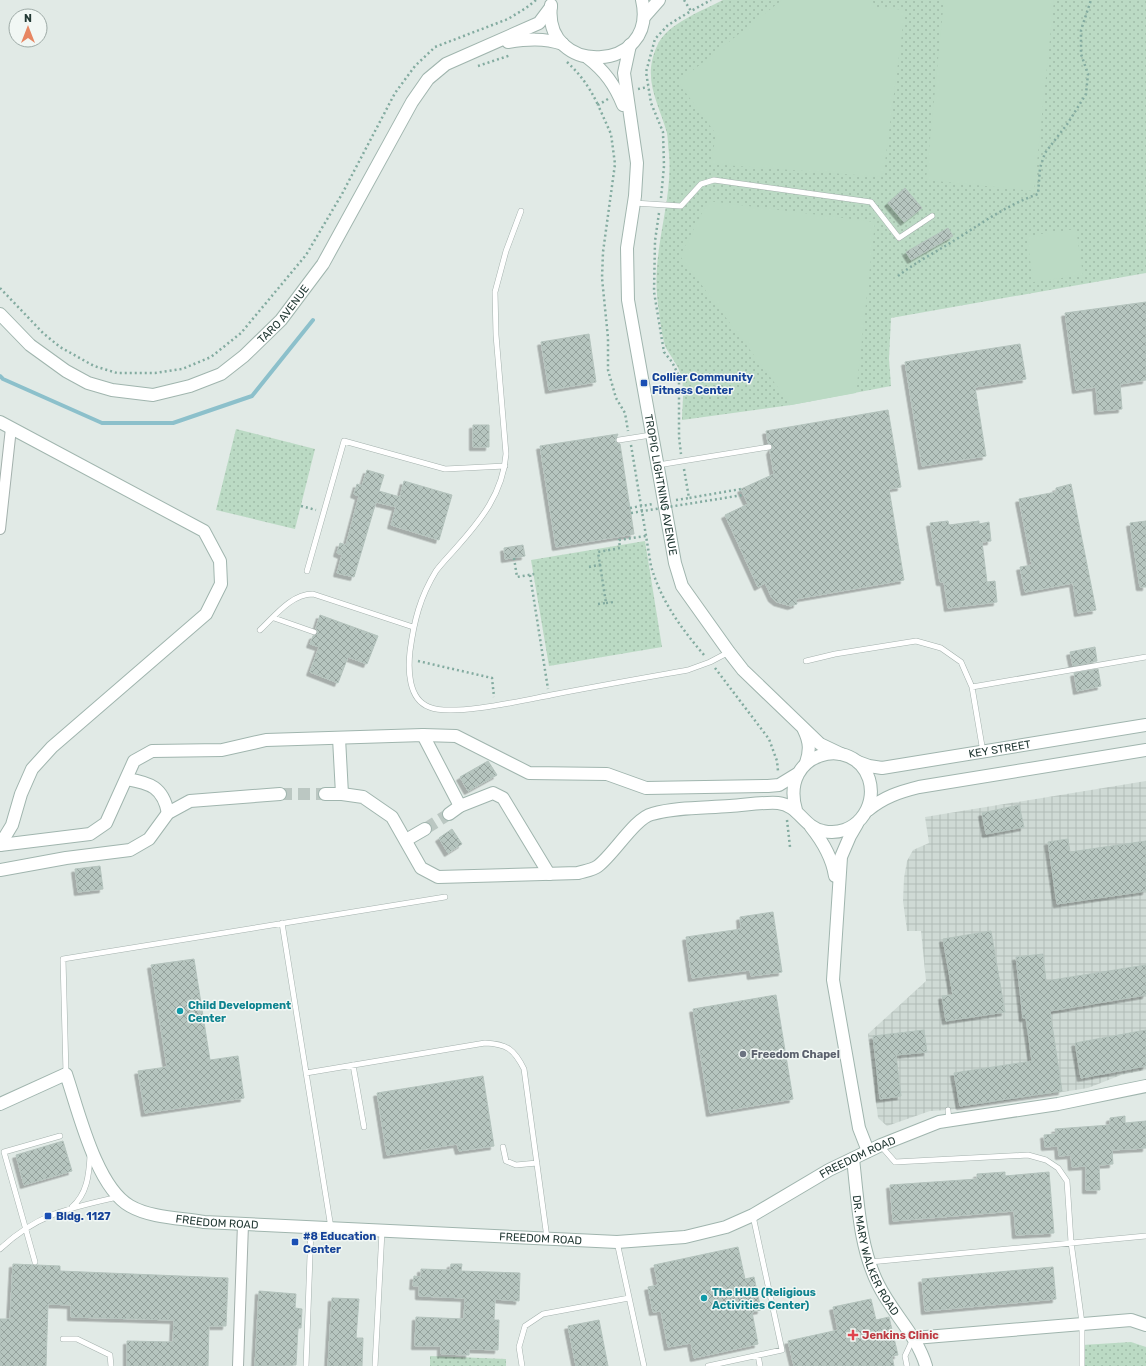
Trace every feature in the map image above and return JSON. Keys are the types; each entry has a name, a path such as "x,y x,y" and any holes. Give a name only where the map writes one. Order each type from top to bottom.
{"street":[{"path":"588,58 598,59 613,56 630,45 640,32 644,17 642,0"},
{"path":"644,17 659,0"},
{"path":"552,4 554,29 563,44"},
{"path":"479,49 539,23 552,4"},
{"path":"479,49 531,38 547,39 563,44 574,52 588,58 604,70 618,93 632,130"},
{"path":"630,45 624,73 632,130"},
{"name":"TARO AVENUE","path":"0,314 30,345 66,371 88,383 106,388 153,395 190,386 221,374 244,356 280,320 323,264 412,102 428,79 446,64 479,49"},
{"name":"TROPIC LIGHTNING AVENUE","path":"632,130 637,163 634,203 627,248 628,300 669,537 682,586 743,670 801,724 820,744 841,754"},
{"path":"0,422 204,531 220,561 221,584 206,614 52,747 32,769 21,794 12,825 0,845"},
{"path":"0,528 12,428"},
{"path":"801,724 808,737 810,750 806,763"},
{"name":"KEY STREET","path":"854,760 869,766 882,768 983,753 1146,725"},
{"path":"0,845 90,834 106,823 134,761 152,751 222,750 266,740 423,735 456,736 529,773 607,774 646,788 779,785 797,774 806,763 817,756 828,753 841,754 854,760 863,768 870,783 871,799 868,810"},
{"path":"423,735 460,806"},
{"path":"339,738 342,794"},
{"path":"868,1151 859,1128 833,980 840,857 850,836 859,822 868,810 879,800 894,793 919,787 1146,750"},
{"path":"797,774 793,785 793,798 796,810 802,819 811,826 823,831 836,832 848,829 859,822"},
{"path":"127,779 149,783 159,792 166,802 168,812"},
{"path":"449,814 460,806 493,793 503,798 549,874"},
{"path":"0,870 66,858 130,850 149,839 168,812 190,801 280,794"},
{"path":"325,794 342,794 363,797 392,817 422,868 438,877 578,873 597,867 615,850 634,826 649,814 668,810 768,803 785,804 796,810"},
{"path":"811,826 824,844 833,864 837,891"},
{"path":"406,840 425,829"},
{"path":"0,1104 66,1074"},
{"name":"FREEDOM ROAD","path":"66,1074 90,1148 105,1179 118,1197 130,1206 143,1212 204,1222 617,1242 684,1237 726,1227 753,1215 829,1170 881,1145 939,1122 949,1116 1058,1104 1146,1086"},
{"name":"DR. MARY WALKER ROAD","path":"853,1159 861,1230 869,1262 878,1285 914,1338 923,1355 926,1366"},
{"path":"238,1366 243,1224"},
{"path":"914,1338 1131,1320 1146,1325"}],"lane":[{"path":"634,203 682,206 701,184 714,180 871,202 899,238 932,216"},
{"path":"521,211 506,251 495,292 496,335 506,454 505,466 500,486 486,512 438,569 423,594 413,627 409,675 412,687 419,700 428,708 451,711 495,705 688,670 710,662 729,652"},
{"path":"619,440 652,435"},
{"path":"307,572 344,441 445,469 505,466"},
{"path":"657,465 769,447"},
{"path":"260,630 294,599 303,594 313,594 413,627"},
{"path":"274,618 314,632"},
{"path":"806,661 834,654 916,641 941,648 961,662 972,687 983,753"},
{"path":"972,687 1146,657"},
{"path":"66,1074 63,959 445,897"},
{"path":"282,923 331,1228"},
{"path":"306,1072 485,1043 500,1044 511,1048 519,1058 524,1069 547,1238"},
{"path":"353,1065 364,1127"},
{"path":"35,1262 4,1152 60,1136"},
{"path":"881,1145 895,1162 1028,1155 1046,1160 1058,1168 1067,1181 1071,1242 1082,1323 1082,1366"},
{"path":"503,1147 506,1161 516,1165 537,1163"},
{"path":"71,1208 78,1202 89,1178 90,1148"},
{"path":"0,1249 26,1228 48,1216 71,1208 118,1197"},
{"path":"708,1366 782,1350 753,1215"},
{"path":"306,1366 311,1227"},
{"path":"375,1366 382,1230"},
{"path":"869,1262 1146,1236"},
{"path":"617,1242 644,1366"},
{"path":"522,1366 519,1347 525,1326 543,1314 629,1298"},
{"path":"907,1366 905,1356 914,1338"},
{"path":"63,1339 77,1339 110,1355 111,1366"},
{"path":"758,1355 760,1366"}],"path":[{"path":"0,288 43,333 60,348 94,366 117,374 155,374 182,369 211,357 241,333 306,255 342,194 395,93 415,66 435,47 508,19 536,0"},
{"path":"684,0 691,11"},
{"path":"711,0 668,25 655,39 646,72 651,104 663,132 664,166 655,241 654,292 664,352 672,362 679,376 679,437 682,461 690,498 741,489"},
{"path":"898,276 914,264 955,240 1002,209 1038,194 1040,168 1045,153 1068,123 1086,94 1088,74 1081,54 1081,30 1091,0"},
{"path":"478,66 512,54"},
{"path":"562,60 581,76 598,105"},
{"path":"631,513 743,494"},
{"path":"301,506 324,512"},
{"path":"606,603 602,565 598,552 620,548 618,539 646,536"},
{"path":"514,558 517,577 534,574"},
{"path":"589,567 602,565"},
{"path":"530,575 549,695"},
{"path":"598,604 614,602"},
{"path":"410,659 492,678 495,705"}],"shaded area":[{"path":"1146,781 1146,1070 1121,1075 1088,1088 948,1110 930,1111 887,1126 878,1118 868,1034 926,981 921,931 907,931 903,901 904,878 907,861 913,850 929,843 925,817"}],"green space":[{"path":"723,0 1146,0 1146,273 891,318 889,359 891,386 791,405 682,420 683,392 681,375 666,348 660,322 657,295 658,259 668,189 669,154 667,133 653,90 651,69 657,46 668,31 686,19"},
{"path":"782,0 871,0 877,7 905,10 883,177 711,164 716,134 678,82"},
{"path":"944,0 1054,0 1034,191 926,180"},
{"path":"708,201 875,222 856,393 791,405 680,256"},
{"path":"1076,229 1083,275 1033,282 1027,236"},
{"path":"236,429 315,449 295,529 216,510"},
{"path":"645,541 662,647 549,666 531,560"},
{"path":"1131,1342 1146,1347 1146,1366 1082,1366 1082,1345"},
{"path":"430,1356 506,1359 506,1366 430,1366"}],"building":[{"path":"905,188 922,208 904,222 888,203"},
{"path":"948,228 953,236 911,260 906,252"},
{"path":"1146,302 1146,380 1120,384 1122,409 1098,411 1096,387 1076,390 1065,313"},
{"path":"589,334 596,382 549,390 541,342"},
{"path":"1020,344 1026,379 975,387 986,456 922,466 905,362"},
{"path":"888,410 901,487 889,489 904,580 796,599 797,604 791,606 777,602 772,598 765,583 758,587 725,515 748,504 741,489 774,474 770,451 773,446 768,443 766,431"},
{"path":"473,425 489,425 489,447 473,447"},
{"path":"618,434 615,441 620,444 634,534 556,547 540,446"},
{"path":"367,470 384,475 379,491 400,497 404,481 452,495 439,540 391,525 396,507 376,502 354,577 337,573 342,555 337,553 340,543 346,545 359,496 354,494 357,484 362,486"},
{"path":"1071,484 1096,610 1078,613 1073,583 1025,592 1020,567 1032,565 1019,499 1056,492 1056,488"},
{"path":"948,521 949,525 979,521 979,524 989,522 991,541 982,542 987,582 995,581 997,602 948,608 944,582 940,582 930,523"},
{"path":"1146,521 1146,587 1140,587 1130,523"},
{"path":"523,545 525,556 505,559 504,548"},
{"path":"320,615 378,636 367,664 348,657 338,683 310,672 319,647 310,644 313,636 318,634 316,628"},
{"path":"1095,647 1097,661 1073,666 1070,652"},
{"path":"1098,669 1101,686 1077,691 1074,673"},
{"path":"488,761 497,775 468,791 460,777"},
{"path":"1019,805 1024,827 986,834 982,813"},
{"path":"452,829 462,844 448,853 439,838"},
{"path":"1068,839 1070,852 1146,841 1146,891 1057,904 1048,842"},
{"path":"100,866 103,889 78,892 75,869"},
{"path":"773,912 782,972 751,976 750,970 692,978 686,937 741,929 740,917"},
{"path":"991,931 1005,1012 946,1021 942,996 953,995 943,939"},
{"path":"1043,954 1046,981 1146,965 1146,995 1050,1011 1062,1091 960,1106 954,1073 1032,1061 1026,1018 1023,1018 1016,957"},
{"name":"Child Development Center","path":"194,959 210,1060 238,1056 244,1098 145,1113 138,1071 167,1067 151,965"},
{"name":"Freedom Chapel","path":"776,995 793,1099 710,1113 693,1009"},
{"path":"924,1030 927,1052 896,1055 901,1096 880,1099 873,1036"},
{"path":"1146,1030 1146,1066 1081,1078 1075,1043"},
{"path":"483,1076 494,1146 459,1151 457,1144 387,1155 377,1093"},
{"path":"1125,1116 1125,1123 1146,1121 1146,1148 1112,1150 1113,1164 1099,1165 1100,1190 1086,1190 1086,1166 1072,1167 1071,1155 1059,1156 1058,1146 1045,1147 1044,1135 1056,1134 1055,1129 1110,1125 1110,1118"},
{"path":"63,1141 72,1171 24,1185 16,1155"},
{"path":"1005,1172 1005,1176 1049,1172 1054,1233 1016,1235 1014,1211 893,1221 890,1185 977,1179 977,1174"},
{"name":"The HUB (Religious Activities Center)","path":"738,1247 745,1279 754,1277 761,1310 752,1312 758,1344 694,1358 691,1343 668,1347 661,1311 653,1312 648,1287 658,1285 654,1265"},
{"path":"13,1264 60,1266 60,1271 228,1278 226,1326 209,1326 208,1366 127,1366 127,1341 173,1342 174,1320 71,1317 71,1305 48,1304 46,1366 0,1366 0,1319 10,1319"},
{"path":"451,1264 462,1264 461,1271 520,1273 519,1301 495,1299 494,1320 499,1320 498,1350 469,1349 469,1355 441,1354 441,1346 415,1346 416,1317 464,1319 465,1298 419,1296 419,1286 413,1286 414,1276 421,1277 421,1269 450,1270"},
{"path":"1053,1267 1056,1299 925,1311 922,1279"},
{"path":"259,1291 296,1294 295,1308 302,1309 301,1328 298,1328 296,1365 255,1366"},
{"path":"332,1298 359,1299 356,1338 363,1338 362,1366 328,1366"},
{"name":"Jenkins Clinic","path":"871,1299 876,1320 889,1317 898,1355 892,1356 894,1366 794,1366 788,1341 838,1330 833,1307"},
{"path":"599,1320 608,1366 576,1366 568,1326"}],"waterway":[{"path":"0,376 3,379 102,423 173,423 252,396 313,320"}],"tunnel":[{"path":"280,794 325,794"},
{"path":"425,829 449,814"}],"place":[{"name":"Collier Community Fitness Center","path":"644,383"},
{"name":"Child Development Center","path":"180,1011"},
{"name":"Freedom Chapel","path":"743,1054"},
{"name":"Bldg. 1127","path":"48,1216"},
{"name":"#8 Education Center","path":"295,1242"},
{"name":"The HUB (Religious Activities Center)","path":"704,1298"},
{"name":"Jenkins Clinic","path":"853,1335"}]}
